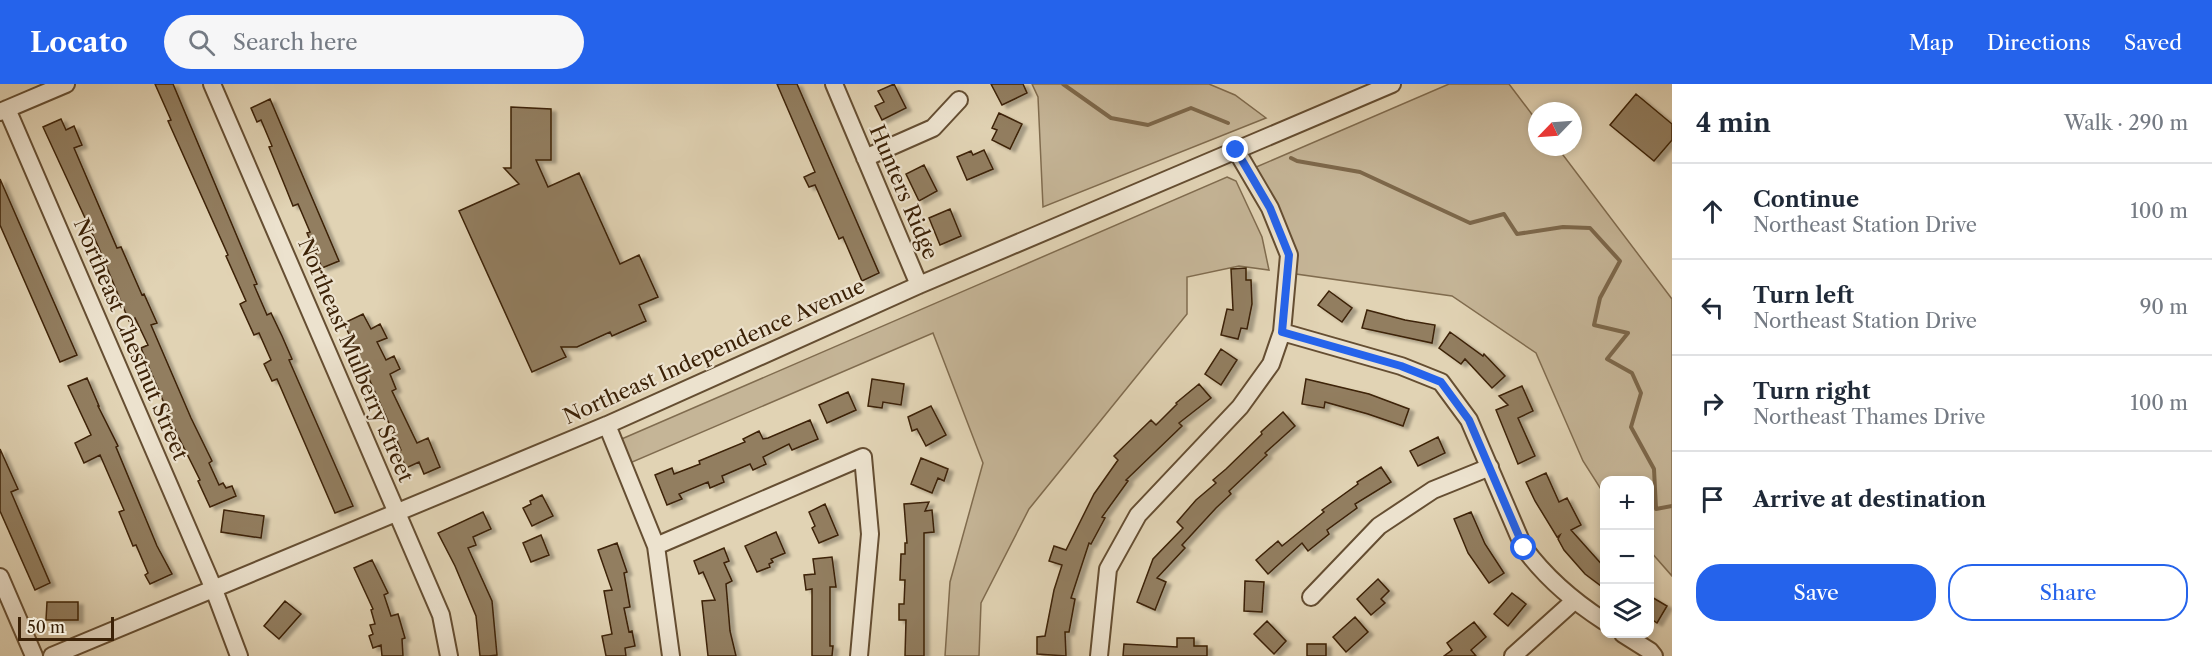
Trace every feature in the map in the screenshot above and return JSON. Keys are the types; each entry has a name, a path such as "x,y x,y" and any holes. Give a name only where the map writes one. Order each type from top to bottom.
{"street":[{"path":"4,110 66,84"},
{"name":"Northeast Mulberry Street","path":"212,84 441,615 449,656"},
{"name":"Hunters Ridge","path":"834,84 919,285"},
{"name":"Northeast Independence Avenue","path":"52,656 213,587 607,425 919,285 1236,150 1365,89 1392,84"},
{"path":"865,158 933,128 959,100"},
{"name":"Northeast Chestnut Street","path":"4,110 213,587 239,656"},
{"path":"1099,656 1108,569 1138,515 1240,407 1271,364 1282,332 1289,255 1270,208 1236,150"},
{"path":"1282,332 1401,366 1441,382 1469,420 1524,548 1536,564 1574,602 1600,618"},
{"path":"607,425 656,546 670,656"},
{"path":"656,546 863,456 870,534 859,656"},
{"path":"1311,597 1379,526 1433,490 1490,467"},
{"path":"0,577 34,656"},
{"path":"1513,656 1574,602"},
{"path":"1630,638 1654,656"}],"shaded area":[{"path":"1032,84 1209,84 1235,95 1266,118 1043,207 1038,97"},
{"path":"1449,84 1509,84 1528,109 1528,156 1564,156 1672,299 1672,576 1654,556 1654,476 1600,476 1600,488 1583,461 1536,353 1452,296 1289,273 1254,168"},
{"path":"1227,177 1236,181 1262,237 1269,270 1239,266 1187,277 1187,314 1029,509 981,603 979,656 945,656 950,582 983,463 933,333 623,466 617,441"}],"building":[{"path":"155,84 173,84 257,284 254,285 267,315 271,313 282,336 292,359 289,360 353,506 335,513 277,379 272,381 264,364 271,360 259,333 254,335 240,304 246,301 168,121 171,120"},
{"path":"777,84 797,84 879,273 862,281 843,237 839,239 815,185 809,187 804,177 815,172"},
{"path":"894,84 906,108 882,120 875,106 884,102 878,91"},
{"path":"991,84 1023,84 1027,93 1002,105"},
{"path":"1636,94 1672,124 1672,140 1654,161 1610,125"},
{"path":"270,99 339,261 322,268 298,204 293,206 269,147 272,146 261,120 257,122 251,108"},
{"path":"511,107 551,109 551,160 536,160 548,187 579,173 620,264 639,255 658,297 639,305 646,321 612,336 610,332 577,347 561,347 566,357 532,372 459,211 519,184 504,168 511,168"},
{"path":"999,113 1022,124 1010,149 992,140 997,130 992,128"},
{"path":"61,119 66,130 74,126 82,145 74,148 117,248 121,247 157,323 151,325 212,461 209,463 219,485 223,483 226,488 232,486 236,496 210,507 141,348 148,345 135,318 129,321 98,246 43,127"},
{"path":"984,150 993,169 967,180 957,157 971,151 973,155"},
{"path":"924,165 937,191 919,201 906,174"},
{"path":"0,179 77,355 60,362 0,225"},
{"path":"950,209 961,236 940,245 929,218"},
{"path":"1246,268 1246,280 1251,280 1252,304 1247,329 1241,328 1238,339 1221,335 1227,309 1233,310 1231,269"},
{"path":"1329,291 1352,308 1342,322 1318,305"},
{"path":"1367,310 1435,325 1432,343 1362,328"},
{"path":"363,314 371,329 380,324 387,338 377,342 386,360 394,356 400,369 390,374 396,389 392,391 417,443 428,438 440,467 424,474 419,462 406,468 399,451 401,450 344,323"},
{"path":"1450,332 1483,356 1484,354 1505,376 1492,388 1465,359 1461,364 1439,348"},
{"path":"1221,349 1237,360 1221,385 1205,374"},
{"path":"87,378 118,446 116,447 157,546 172,574 150,584 145,575 148,573 136,545 133,546 119,512 124,510 100,455 84,463 75,443 91,435 68,386"},
{"path":"872,379 904,384 901,405 883,402 882,408 868,406"},
{"path":"1306,379 1369,394 1409,409 1403,426 1325,402 1324,408 1302,404"},
{"path":"1199,384 1211,398 1179,423 1182,426 1126,480 1128,481 1102,517 1105,518 1091,544 1089,543 1071,598 1075,599 1069,632 1065,632 1066,656 1037,654 1037,637 1045,636 1054,590 1062,565 1049,561 1054,546 1066,550 1094,494 1118,460 1114,456 1151,420 1156,425 1176,403"},
{"path":"1522,386 1533,411 1518,418 1535,456 1518,464 1496,410 1508,405 1499,396"},
{"path":"848,392 856,410 827,423 819,405"},
{"path":"931,406 946,435 926,446 917,429 912,431 908,417"},
{"path":"1283,412 1295,426 1265,453 1267,455 1229,491 1231,494 1182,545 1185,548 1157,578 1166,582 1155,610 1137,602 1153,559 1183,528 1177,522 1196,500 1216,483 1213,480"},
{"path":"810,420 818,439 792,450 789,444 763,457 766,464 753,470 750,464 722,476 724,482 710,488 708,482 679,494 682,499 667,505 655,475 672,468 674,474 700,464 699,461 745,442 743,439 759,431 763,439 768,438"},
{"path":"1438,437 1445,453 1418,466 1410,451"},
{"path":"0,449 18,489 11,492 50,583 35,590 0,511"},
{"path":"921,458 948,469 944,481 938,478 932,493 911,484"},
{"path":"1381,467 1391,482 1355,504 1357,508 1327,530 1329,534 1308,551 1302,543 1268,574 1256,560 1278,541 1282,546 1324,512 1322,510 1358,484 1357,482"},
{"path":"1546,473 1559,502 1567,498 1581,525 1571,530 1600,562 1600,585 1585,574 1564,550 1558,539 1560,535 1557,537 1526,482"},
{"path":"542,495 553,516 532,526 523,508 531,504 530,501"},
{"path":"929,502 925,511 932,510 934,532 924,533 924,656 905,656 906,620 899,620 899,604 904,604 905,580 900,580 901,554 905,554 905,543 907,543 904,504"},
{"path":"825,504 838,535 819,543 812,528 815,526 809,512"},
{"path":"224,510 264,516 261,538 221,532"},
{"path":"483,512 491,529 473,537 476,545 468,548 492,601 497,655 489,656 480,656 476,616 438,533"},
{"path":"1471,512 1485,544 1504,573 1489,583 1468,553 1454,519"},
{"path":"776,532 785,553 771,559 773,562 769,564 770,567 757,572 745,546"},
{"path":"541,535 549,555 531,562 523,543"},
{"path":"617,543 627,572 624,573 630,607 624,608 629,632 632,631 635,646 625,648 626,656 606,656 602,636 612,634 604,591 612,590 598,550"},
{"path":"724,548 729,561 724,563 732,581 726,584 730,631 736,656 708,656 702,601 715,600 703,572 699,574 694,561"},
{"path":"832,557 836,587 830,587 832,656 812,656 812,589 806,590 804,575 815,574 813,559"},
{"path":"372,560 388,593 384,595 391,616 398,614 405,638 402,639 403,656 382,656 381,645 373,648 369,636 373,634 370,625 375,624 371,610 373,609 354,568"},
{"path":"1378,579 1389,591 1381,599 1385,603 1371,615 1357,599"},
{"path":"1245,581 1264,582 1262,612 1244,611"},
{"path":"1512,593 1526,604 1508,626 1494,614"},
{"path":"1654,598 1667,606 1657,623 1654,621"},
{"path":"285,601 301,614 279,639 264,626"},
{"path":"47,602 78,602 78,620 46,620"},
{"path":"1355,617 1368,632 1346,652 1333,637"},
{"path":"1267,621 1286,641 1274,654 1254,634"},
{"path":"1474,622 1486,637 1471,650 1476,656 1444,656 1452,650 1447,643"},
{"path":"1177,638 1194,638 1194,646 1207,646 1207,656 1123,656 1124,644 1177,647"},
{"path":"1307,644 1326,644 1326,656 1307,656"}],"waterway":[{"path":"1063,84 1111,118 1148,125 1191,108 1228,123"},
{"path":"1291,158 1360,172 1470,223 1504,214 1517,234 1563,227 1590,228 1620,261 1600,298 1594,325 1628,333 1607,359 1632,373 1641,393 1631,427 1654,469 1656,509 1672,506"}],"route":[{"path":"1236,150 1270,208 1289,255 1282,332 1401,366 1441,382 1469,420 1524,548"}]}
